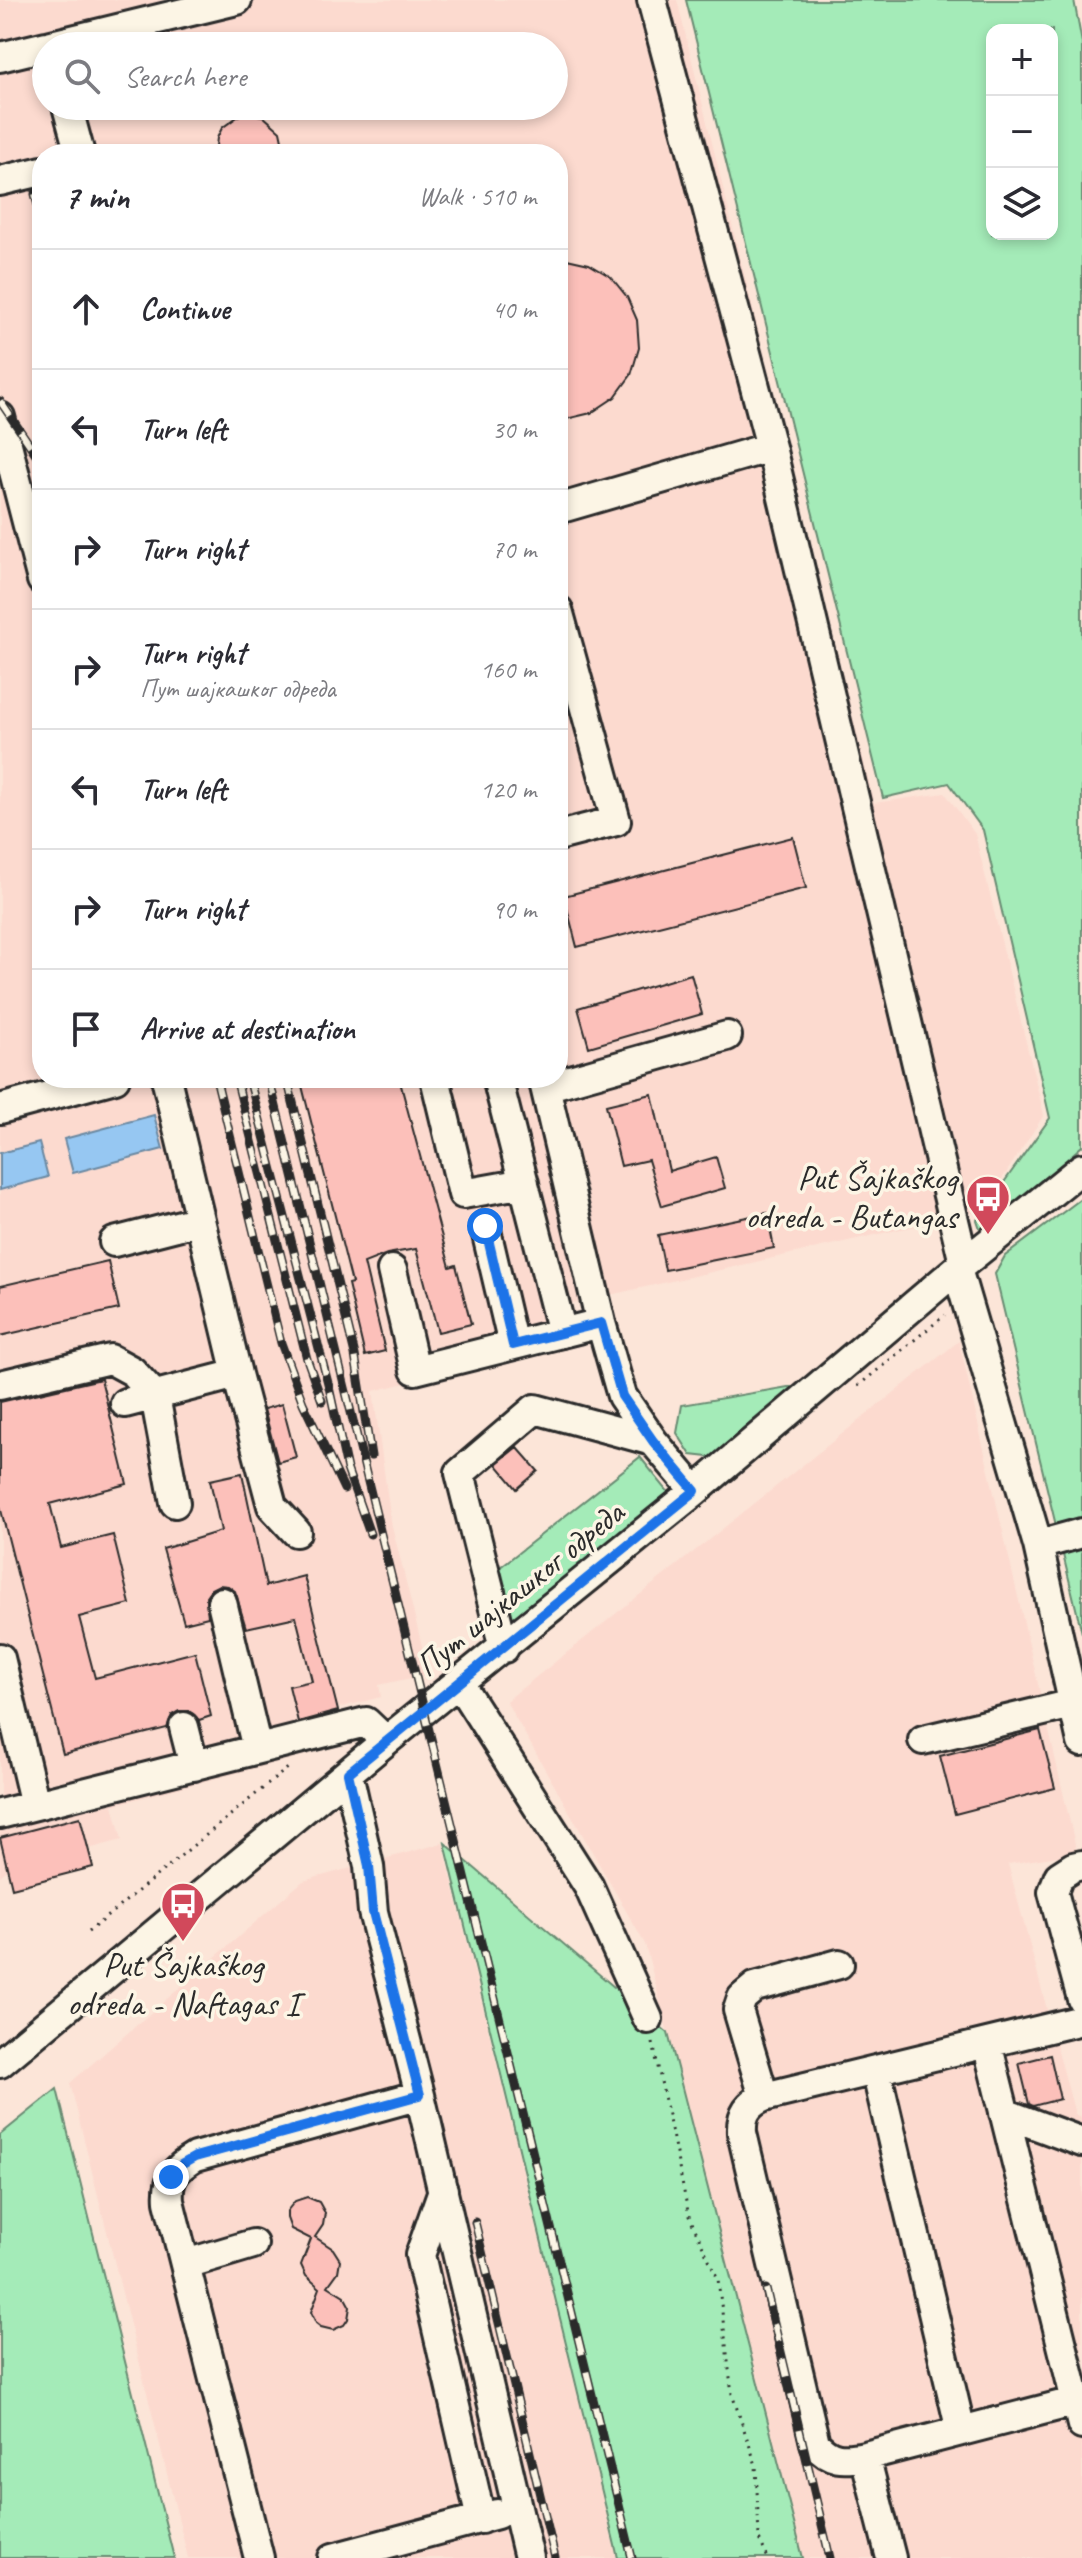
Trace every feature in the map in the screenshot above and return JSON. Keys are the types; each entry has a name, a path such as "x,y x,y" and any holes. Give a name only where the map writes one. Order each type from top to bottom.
{"street":[{"path":"90,32 155,10 237,0"},
{"path":"652,0 771,447 960,1266 1038,1545 1082,1742"},
{"path":"0,57 32,50"},
{"path":"71,120 77,144"},
{"path":"0,181 32,173"},
{"path":"0,417 32,541"},
{"path":"568,506 771,447"},
{"path":"568,646 616,821 568,833"},
{"path":"568,1076 727,1036"},
{"path":"0,1109 78,1088"},
{"path":"168,1088 272,1506 296,1532"},
{"path":"437,1088 463,1194 524,1183"},
{"path":"500,1088 562,1333"},
{"path":"545,1088 601,1323 622,1396 653,1441 695,1491"},
{"name":"Пут шајкашког одреда","path":"0,2063 1082,1168"},
{"path":"114,1242 200,1220"},
{"path":"485,1226 513,1345"},
{"path":"392,1270 415,1370 601,1323"},
{"path":"0,1385 110,1359 122,1363 155,1396 175,1503"},
{"path":"125,1403 237,1374"},
{"path":"504,1648 460,1473 535,1409 653,1441"},
{"path":"1038,1545 1082,1533"},
{"path":"222,1602 257,1749"},
{"path":"0,1658 35,1805"},
{"path":"459,1683 589,1887 648,2019"},
{"path":"923,1740 1073,1704"},
{"path":"0,1814 366,1722 386,1741"},
{"path":"184,1727 194,1766"},
{"path":"348,1773 369,1866 388,1904 429,2074 420,2095 443,2190 461,2232 529,2558"},
{"path":"1082,1865 1059,1876 1053,1892 1082,1999"},
{"path":"764,2097 738,2010 742,1998 755,1987 839,1964"},
{"path":"987,2043 1076,2366 1079,2413 961,2431 865,2456 832,2457 815,2443 742,2133 742,2119 747,2109 755,2100 764,2097 1052,2027 1082,2020"},
{"path":"876,2070 961,2431"},
{"path":"259,2558 169,2201 171,2177 181,2165 195,2157 420,2095"},
{"path":"1004,2113 1082,2142"},
{"path":"443,2190 420,2255 481,2519"},
{"path":"186,2264 253,2244"},
{"path":"865,2456 891,2558"},
{"path":"333,2558 517,2508"}],"path":[{"path":"88,1932 295,1762"},
{"path":"648,2019 689,2216 718,2279 732,2394 756,2465 759,2539 768,2558"}],"shaded area":[{"path":"0,0 677,0 874,803 945,793 975,834 1044,1115 981,1211 570,1304 571,1313 549,1348 373,1391 391,1522 429,1674 379,1685 381,1697 338,1708 340,1718 307,1744 309,1754 113,1805 122,1840 6,1871 0,1876"},
{"path":"959,1341 1077,1853 1008,1864 1075,2114 1082,2118 1082,2558 803,2558 645,1944 506,1701"},
{"path":"443,1843 617,2558 188,2558 70,2083 303,1881"}],"green space":[{"path":"686,0 1074,0 1082,43 1082,1146 982,1234 977,1220 1050,1118 983,830 949,783 883,798"},
{"path":"1082,1198 1082,1633 995,1274 1005,1256"},
{"path":"800,1387 717,1458 691,1455 677,1433 682,1405"},
{"path":"640,1457 670,1494 511,1624 499,1568"},
{"path":"445,1843 668,2033 803,2558 618,2558"},
{"path":"57,2089 174,2558 0,2558 0,2135"}],"water":[{"path":"154,1115 163,1149 73,1173 64,1139"},
{"path":"39,1143 48,1177 0,1190 0,1153"}],"building":[{"path":"233,120 268,120 280,131 283,144 216,144 222,128"},
{"path":"568,259 589,264 611,277 627,297 637,320 639,348 631,375 615,397 591,413 568,419"},
{"path":"793,837 806,888 577,947 568,912 568,895"},
{"path":"691,974 702,1014 589,1047 578,1008"},
{"path":"303,1088 402,1088 450,1267 456,1265 471,1324 438,1332 416,1249 387,1254 364,1263 385,1351 365,1356 348,1284 352,1283"},
{"path":"652,1094 669,1171 716,1157 725,1188 662,1206 648,1160 621,1166 606,1105"},
{"path":"767,1213 774,1248 665,1270 658,1235"},
{"path":"108,1261 119,1309 0,1336 0,1286"},
{"path":"101,1379 127,1484 50,1504 61,1548 113,1535 130,1604 79,1617 95,1678 195,1652 211,1716 199,1720 189,1711 179,1711 172,1715 167,1728 63,1754 0,1506 0,1402"},
{"path":"282,1404 296,1457 278,1462 264,1409"},
{"path":"517,1447 538,1471 517,1489 496,1464"},
{"path":"242,1473 266,1586 304,1576 338,1711 298,1722 289,1686 312,1681 296,1617 246,1628 235,1591 219,1585 206,1596 208,1617 184,1623 163,1549 221,1531 210,1480"},
{"path":"1040,1730 1055,1788 955,1814 940,1756"},
{"path":"80,1817 93,1867 12,1888 0,1838"},
{"path":"1050,2055 1060,2099 1033,2106 1029,2104 1019,2063"},
{"path":"307,2197 319,2202 325,2213 323,2225 315,2237 333,2249 340,2260 338,2272 328,2286 344,2296 350,2307 344,2325 333,2330 316,2323 311,2312 320,2288 306,2276 301,2265 311,2239 291,2229 287,2218 287,2211 295,2201"}],"railway":[{"path":"0,401 32,448"},
{"path":"218,1088 281,1343 303,1403 344,1489"},
{"path":"239,1088 307,1359 322,1401"},
{"path":"252,1088 329,1387 347,1469 370,1534"},
{"path":"271,1088 632,2558"},
{"path":"289,1088 355,1355 371,1456"},
{"path":"475,2222 555,2558"},
{"path":"766,2289 830,2558"}],"place":[{"name":"Put Šajkaškog odreda - Butangas","path":"988,1236"},
{"name":"Put Šajkaškog odreda - Naftagas I","path":"183,1943"}],"route":[{"path":"171,2177 181,2165 195,2157 420,2095 373,1912 369,1866 348,1773 695,1491 653,1441 622,1396 601,1323 513,1345 485,1226"}]}
